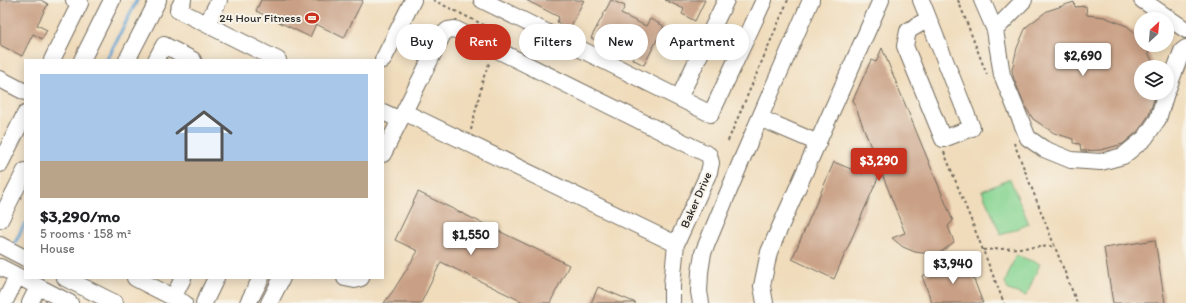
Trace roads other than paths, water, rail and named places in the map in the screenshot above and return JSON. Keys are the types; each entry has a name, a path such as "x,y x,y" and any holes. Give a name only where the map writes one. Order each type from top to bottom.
{"street":[{"path":"52,59 80,3 74,0"},
{"path":"82,59 112,0"},
{"path":"128,59 158,0"},
{"path":"183,0 178,10 276,59"},
{"path":"207,24 219,0"},
{"path":"384,59 413,0"},
{"path":"482,0 507,6 711,114 764,0"},
{"path":"679,98 726,0"},
{"path":"701,303 699,292 703,253 811,0"},
{"path":"765,303 762,286 770,252 881,0"},
{"path":"921,0 972,128 942,139 905,46 908,31 928,20"},
{"path":"982,0 995,30 1002,75 1028,138 1044,149 1071,160 1101,162 1123,156 1150,132 1158,120 1164,100"},
{"path":"995,30 1024,0"},
{"path":"1142,0 1186,30"},
{"name":"Baker Drive","path":"402,116 443,34 448,30 455,29 709,155 711,163 709,172 676,244 672,285 672,303"},
{"path":"157,59 164,45 191,59"},
{"path":"1174,73 1182,51 1186,48"},
{"path":"0,79 24,91"},
{"path":"384,112 402,116 468,143 676,244"},
{"path":"0,164 24,116"},
{"path":"384,152 402,116"},
{"path":"760,118 818,143"},
{"path":"0,220 24,173"},
{"path":"0,245 24,257"},
{"path":"0,268 70,303"},
{"path":"4,303 18,277"},
{"path":"67,279 115,303"},
{"path":"137,279 179,300 183,279"},
{"path":"204,303 216,279"},
{"path":"248,303 260,279"},
{"path":"269,303 281,279"},
{"path":"30,303 38,287"}],"waterway":[{"path":"108,59 137,0"},
{"path":"13,247 24,225"}],"place":[{"name":"24 Hour Fitness","path":"312,18"}]}
